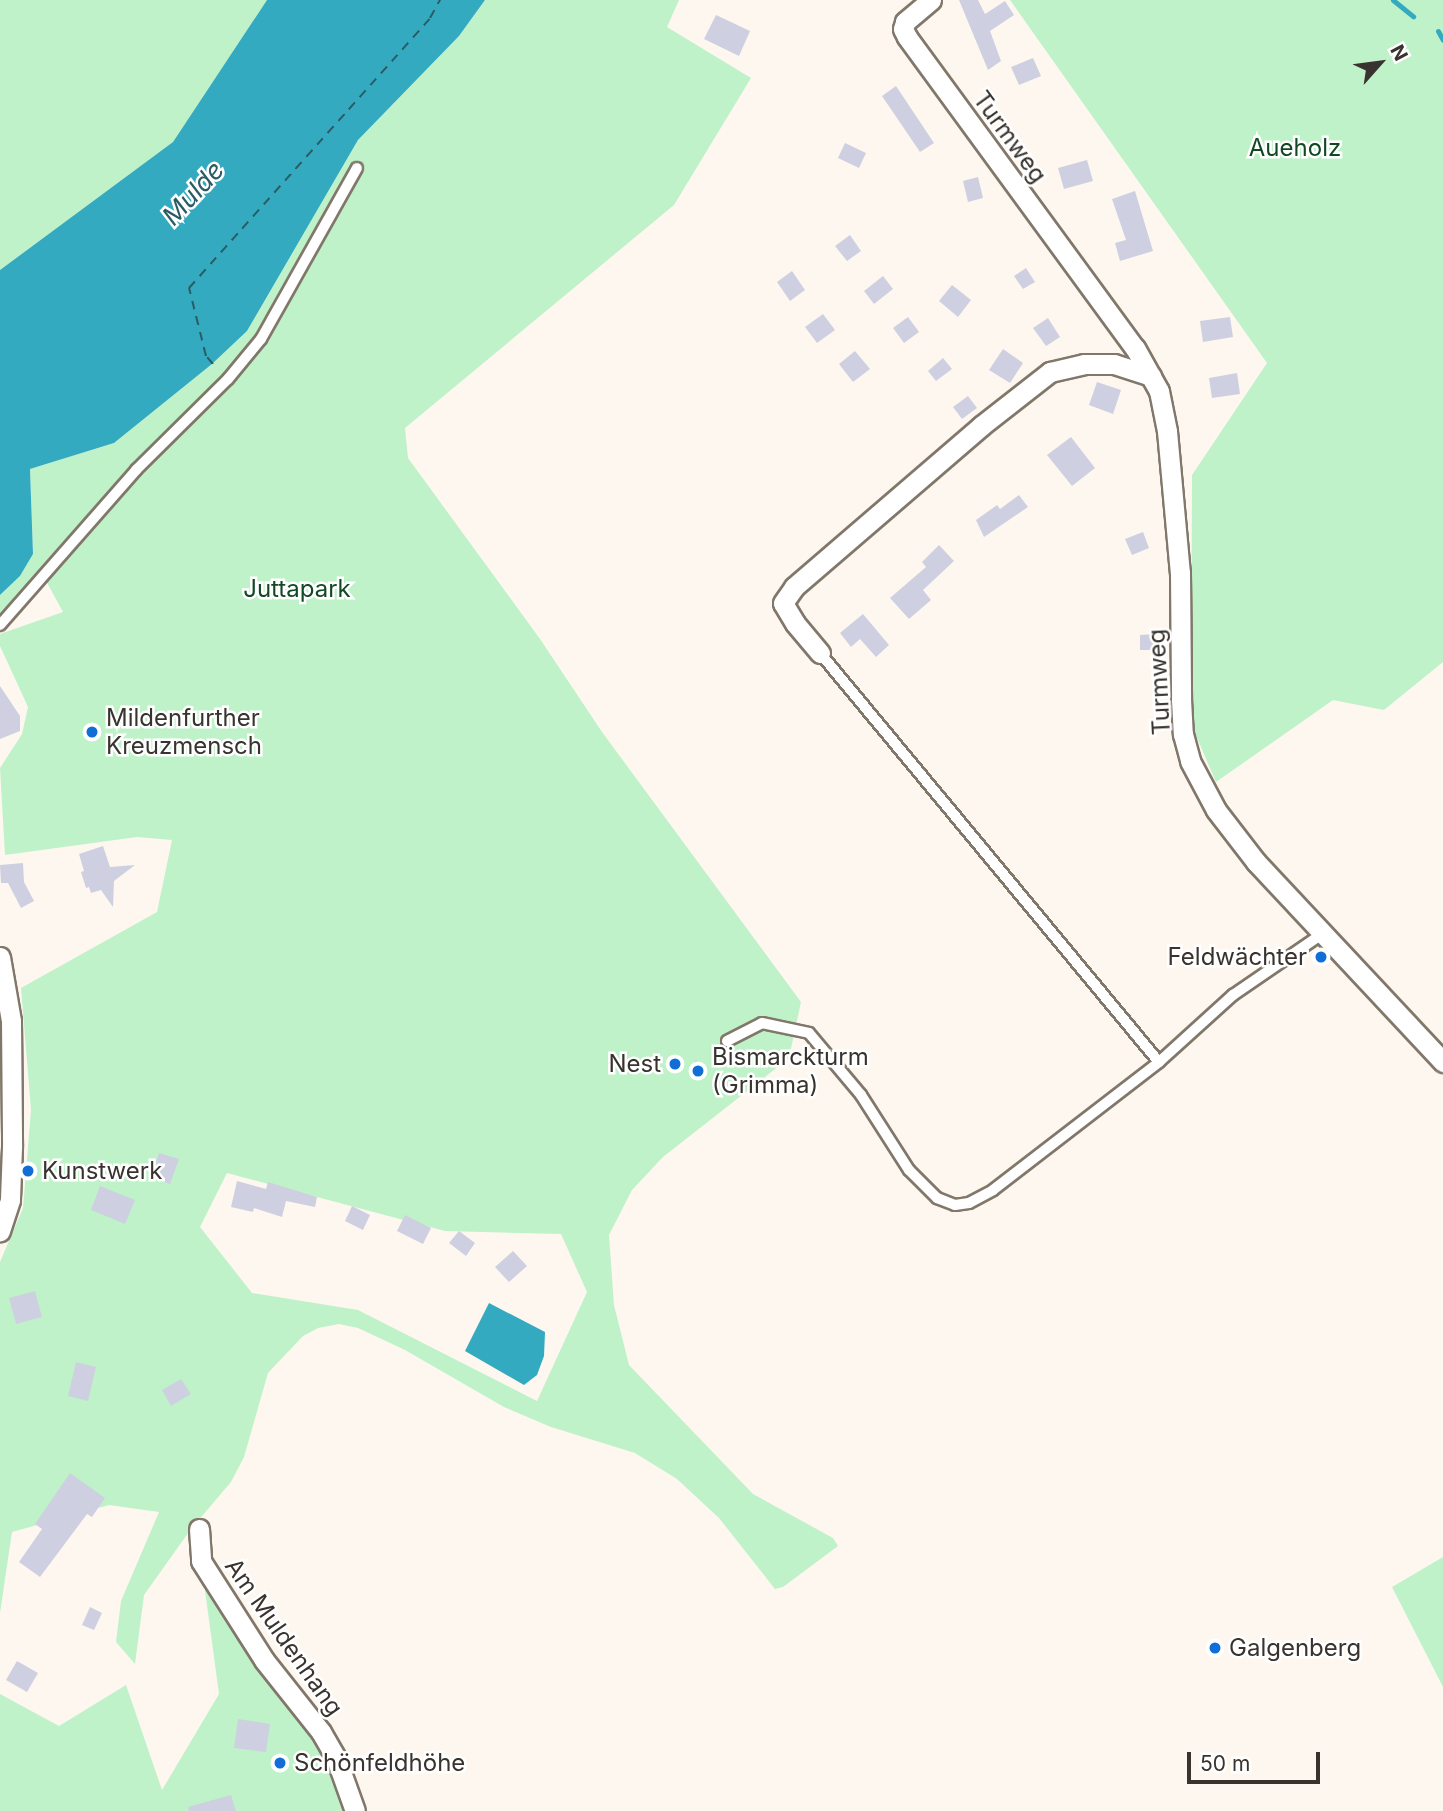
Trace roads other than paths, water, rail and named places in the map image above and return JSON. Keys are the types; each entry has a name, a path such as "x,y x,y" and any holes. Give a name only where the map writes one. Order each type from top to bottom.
{"street":[{"name":"Turmweg","path":"931,0 905,22 903,29 907,37 1135,348 1159,391 1169,453 1180,573 1182,711 1190,761 1216,810 1256,862 1443,1062"},
{"path":"820,653 795,624 783,603 794,587 981,426 1050,372 1084,364 1114,363 1151,376"},
{"path":"0,957 11,1021 12,1147 10,1200 0,1231"},
{"name":"Am Muldenhang","path":"199,1528 201,1561 264,1660 321,1732 336,1758 355,1811"}],"lane":[{"path":"0,625 136,470 228,379 261,339 357,167"},
{"path":"820,653 1158,1062"},
{"path":"727,1041 762,1023 809,1034 861,1095 909,1170 937,1198 955,1205 969,1203 993,1191 1158,1062 1233,995 1322,934"}],"water":[{"name":"Mulde","path":"267,0 485,0 459,36 358,140 247,331 212,364 114,443 30,469 33,554 20,576 0,595 0,270 173,142"},
{"path":"489,1303 545,1332 544,1356 537,1375 524,1385 465,1351"}],"waterway":[{"path":"1393,0 1413,16"},
{"path":"1438,31 1443,40"}],"place":[{"name":"Mildenfurther Kreuzmensch","path":"92,732"},
{"name":"Feldwächter","path":"1321,957"},
{"name":"Nest","path":"675,1064"},
{"name":"Bismarckturm (Grimma)","path":"698,1071"},
{"name":"Kunstwerk","path":"28,1171"},
{"name":"Galgenberg","path":"1215,1648"},
{"name":"Schönfeldhöhe","path":"280,1763"}],"park label":[{"name":"Aueholz","path":"1295,148"},
{"name":"Juttapark","path":"297,589"}]}
